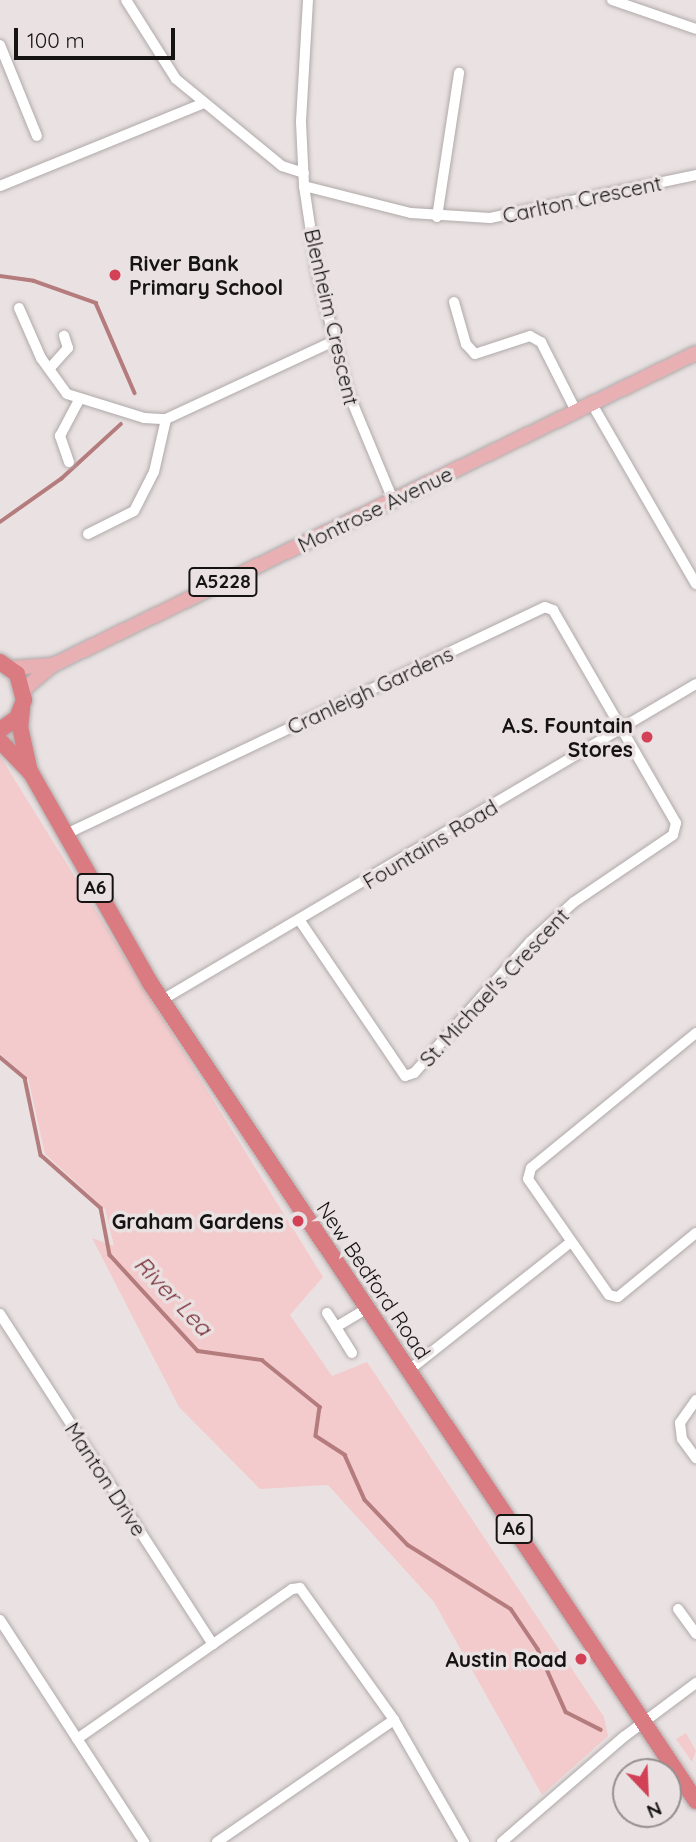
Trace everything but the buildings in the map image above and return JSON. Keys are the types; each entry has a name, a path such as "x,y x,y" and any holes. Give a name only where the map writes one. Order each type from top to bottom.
{"highway":[{"path":"5,665 23,690"},
{"name":"New Bedford Road","path":"23,690 20,727 31,773 64,835 162,1000 696,1801"},
{"path":"0,730 22,709"},
{"name":"New Bedford Road","path":"0,741 31,773"}],"main road":[{"name":"Montrose Avenue","path":"23,690 53,665 696,353"},
{"name":"Montrose Avenue","path":"5,665 53,665"}],"street":[{"path":"125,0 161,59 202,104 282,166 304,173"},
{"name":"Blenheim Crescent","path":"309,0 302,84 304,186 317,272 360,428 393,500"},
{"path":"612,0 696,29"},
{"path":"0,45 37,136"},
{"path":"437,217 459,73"},
{"path":"0,186 202,104"},
{"name":"Carlton Crescent","path":"304,186 437,217 527,213 696,175"},
{"path":"454,302 466,344 475,354 530,337 541,342 576,411"},
{"path":"19,308 41,358 61,387 79,401 144,418 166,419 334,341"},
{"path":"50,368 68,348 64,336"},
{"path":"49,394 61,387"},
{"path":"69,462 60,436 79,401"},
{"path":"592,404 696,584"},
{"path":"88,534 134,511 154,472 166,419"},
{"name":"Cranleigh Gardens","path":"64,835 545,607 553,610 622,729"},
{"name":"Fountains Road","path":"162,1000 300,921 696,684"},
{"name":"St. Michael's Crescent","path":"300,921 397,1071 405,1076 414,1073 530,942 574,902 673,835 676,823 622,729"},
{"path":"696,1033 531,1168 528,1179 570,1243 609,1295 618,1297 696,1233"},
{"path":"409,1370 570,1243"},
{"path":"336,1327 368,1308"},
{"path":"327,1313 352,1353"},
{"name":"Manton Drive","path":"0,1314 213,1644"},
{"path":"696,1399 680,1423 682,1439 696,1458"},
{"path":"77,1740 292,1589 307,1593 394,1720 464,1842"},
{"path":"678,1609 696,1634"},
{"path":"0,1620 144,1842"},
{"path":"502,1842 643,1722 696,1683"},
{"path":"217,1842 394,1720"}],"shaded area":[{"path":"0,756 323,1277 290,1315 332,1376 367,1362 604,1717 608,1736 542,1795 434,1602 328,1485 260,1489 179,1407 92,1238 114,1246 105,1209 45,1154 28,1078 0,1054"},
{"path":"686,1733 696,1751 692,1762 676,1739"}],"waterway":[{"name":"River Lea","path":"0,276 34,281 96,303 135,393"},
{"name":"River Lea","path":"0,522 61,479 121,424"},
{"name":"River Lea","path":"0,1057 25,1078 41,1155 101,1208 110,1255 198,1351 262,1360 320,1407 316,1436 345,1455 365,1500 408,1545 511,1609 538,1649 566,1712 601,1730"}],"place":[{"name":"River Bank Primary School","path":"115,275"},
{"name":"A.S. Fountain Stores","path":"647,737"},
{"name":"Graham Gardens","path":"298,1221"},
{"name":"Austin Road","path":"581,1659"}]}
